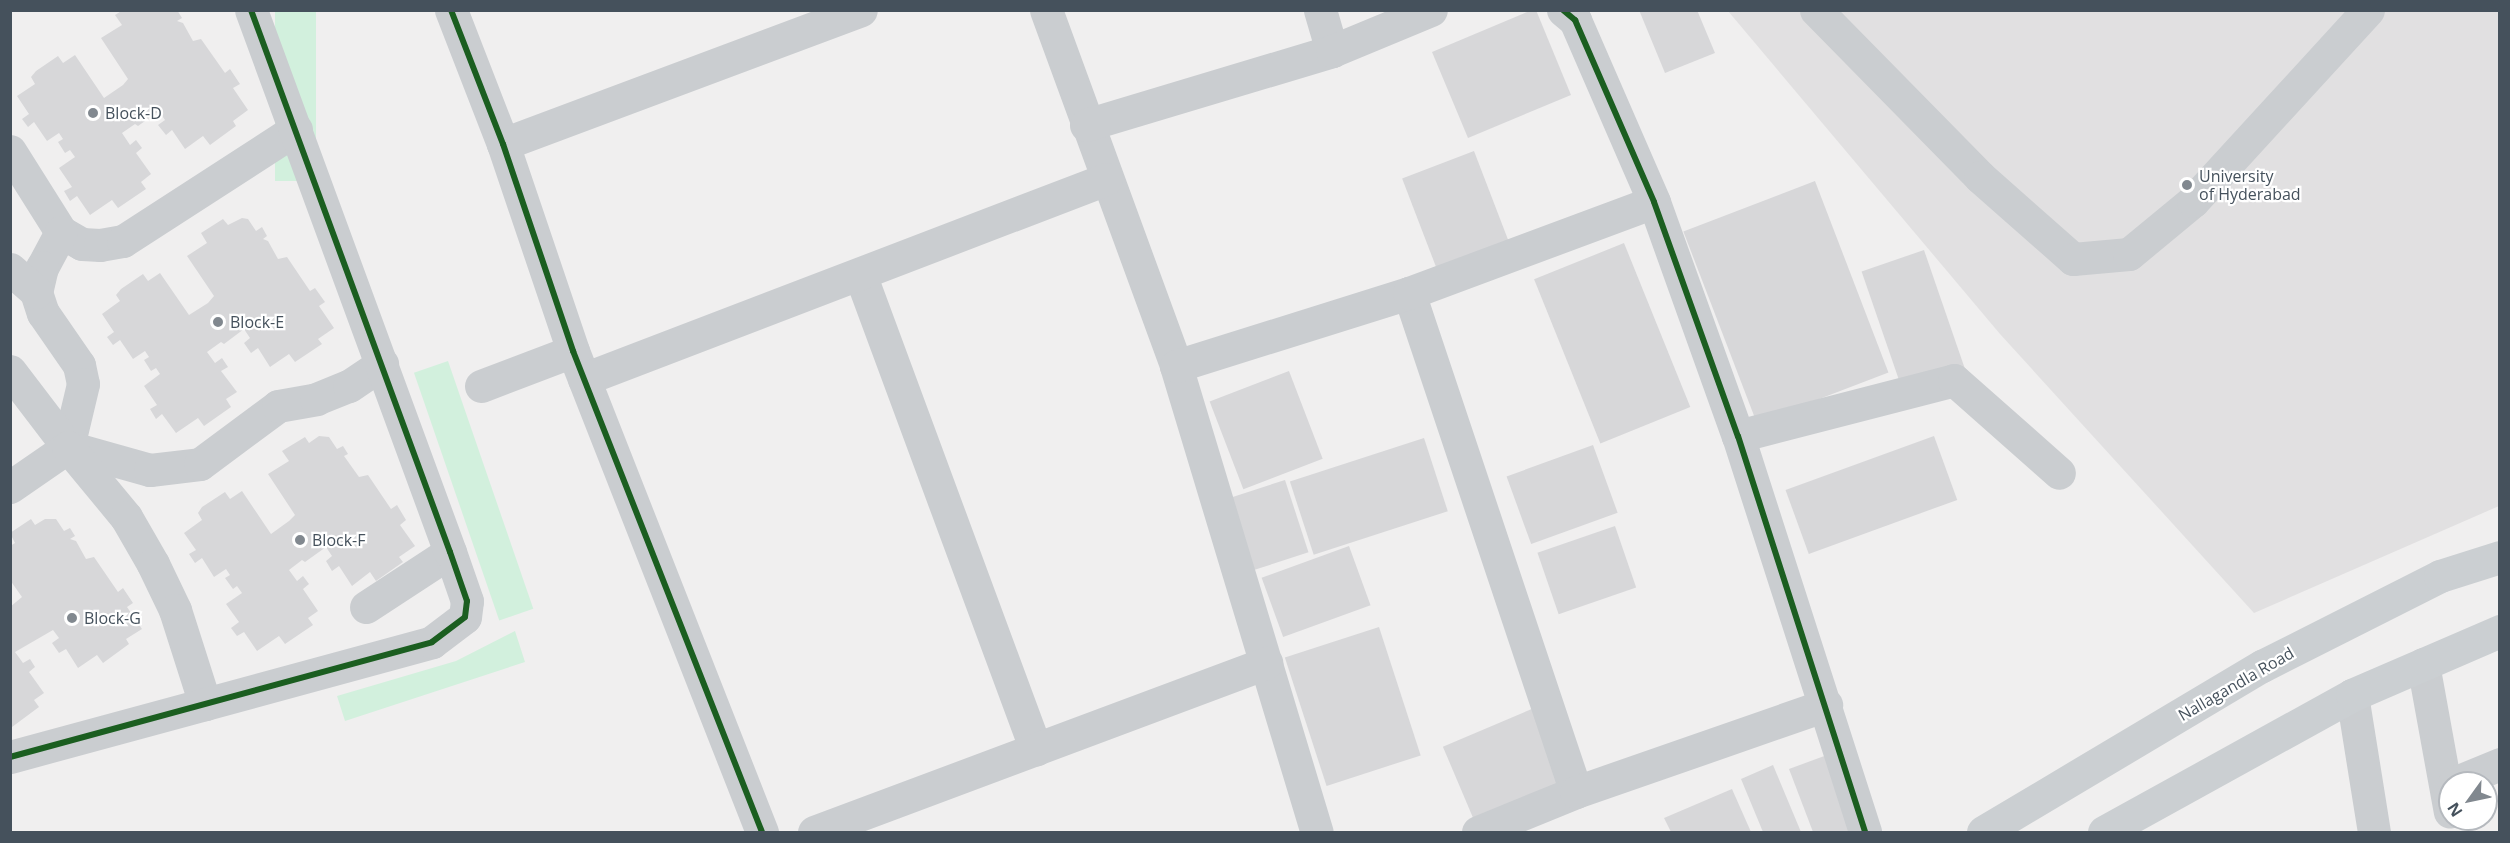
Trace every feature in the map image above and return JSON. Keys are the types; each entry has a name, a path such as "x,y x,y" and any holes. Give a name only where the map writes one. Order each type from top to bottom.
{"main road":[{"name":"Nallagandla Road","path":"1983,832 2262,666 2440,576 2499,557"},
{"path":"2104,832 2352,695 2499,631"}],"street":[{"path":"10,757 432,642 465,617 467,601 450,552 251,10"},
{"path":"451,10 503,144 579,365 762,832"},
{"path":"503,144 795,22 861,10"},
{"path":"1046,10 1086,125 1176,366 1317,832"},
{"path":"1320,10 1332,51"},
{"path":"1086,125 1332,51 1431,10"},
{"path":"1563,10 1575,20 1654,202 1738,436 1865,832"},
{"path":"1816,10 1980,177 2073,259 2129,254 2193,201 2368,10"},
{"path":"10,151 61,232 82,244 123,241 296,129"},
{"path":"481,386 579,365 860,274 1106,179"},
{"path":"1176,366 1409,293 1654,202"},
{"path":"36,292 42,267 61,232"},
{"path":"10,269 36,292 43,313 79,365 81,400 68,447 10,487"},
{"path":"860,274 1036,750"},
{"path":"1409,293 1576,792"},
{"path":"68,447 150,471 200,464 278,405 316,399 341,389 382,364"},
{"path":"10,371 68,447 126,517 153,564 175,610 205,704"},
{"path":"1738,436 1954,380 2059,473"},
{"path":"366,607 450,552"},
{"path":"814,832 1266,663"},
{"path":"2423,664 2446,771"},
{"path":"2352,695 2374,832"},
{"path":"1478,832 1576,792 1826,705"}],"shaded area":[{"name":"University of Hyderabad","path":"1728,11 2499,11 2499,506 2254,613 2000,334"}],"green space":[{"path":"275,11 316,11 316,181 275,181"},
{"path":"448,361 533,609 499,620 414,373"},
{"path":"515,631 525,662 345,721 337,696 456,661"}],"building":[{"name":"Block-D","path":"123,10 177,10 182,18 177,21 183,23 193,41 201,39 225,73 230,69 240,84 233,88 248,110 233,121 236,126 210,145 203,136 185,149 172,130 166,135 158,125 165,120 159,111 138,126 135,124 122,133 130,145 136,140 142,148 136,153 151,174 141,182 146,189 118,208 112,200 90,215 77,196 70,201 64,191 72,187 59,168 75,157 70,150 65,153 58,142 63,139 59,133 47,141 34,122 28,127 22,119 29,114 17,96 35,84 31,77 36,71 58,56 63,63 75,55 104,98 123,85 128,79 101,38 122,25 115,15"},
{"path":"1536,10 1571,95 1468,138 1432,52"},
{"path":"1639,10 1697,10 1715,53 1665,73"},
{"path":"1474,151 1511,246 1439,274 1402,179"},
{"path":"1815,181 1888,372 1757,423 1683,232"},
{"name":"Block-E","path":"242,218 248,219 256,231 262,227 267,236 263,239 268,241 278,259 287,257 310,291 315,288 325,302 319,306 334,328 318,339 322,344 295,362 289,354 270,367 258,348 251,353 244,343 250,338 244,329 224,344 221,342 207,352 215,363 222,358 228,367 221,371 237,392 226,399 231,407 204,426 198,418 176,433 162,414 156,419 150,409 157,405 144,386 160,374 156,368 151,371 144,360 149,357 145,351 133,359 120,340 113,345 107,337 114,332 102,314 120,301 116,295 121,289 143,274 148,281 160,273 189,315 208,303 214,296 187,256 207,243 201,233 223,219 228,225"},
{"path":"1624,243 1690,407 1600,443 1534,279"},
{"path":"1924,250 1966,371 1903,393 1862,271"},
{"path":"1289,371 1323,459 1243,489 1210,401"},
{"name":"Block-F","path":"319,436 329,437 337,449 343,446 348,454 344,456 359,477 368,475 391,509 397,505 406,520 400,525 415,546 399,557 403,562 376,581 370,572 352,586 339,566 332,571 326,561 332,556 326,547 305,562 302,560 289,570 297,581 303,576 309,584 303,589 318,611 308,618 313,625 285,644 279,636 257,651 244,632 237,636 231,628 239,622 226,604 242,593 237,586 233,589 225,578 230,575 226,569 214,577 202,558 195,563 189,554 196,550 184,533 202,520 198,513 202,507 225,492 230,499 242,491 271,534 295,515 268,474 289,461 282,451 305,437 309,443"},
{"path":"1934,436 1957,500 1809,554 1786,490"},
{"path":"1424,438 1448,511 1314,555 1290,482"},
{"path":"1593,445 1618,513 1531,544 1507,476"},
{"path":"1285,480 1308,552 1252,571 1229,498"},
{"name":"Block-G","path":"31,519 35,525 45,519 56,519 64,531 70,528 75,536 70,539 76,541 86,559 94,557 118,592 123,588 133,603 127,607 142,629 126,639 129,644 103,663 97,655 78,668 66,649 59,653 52,643 59,638 53,630 15,652 23,663 30,659 35,667 29,672 44,693 34,700 39,707 12,727 10,607 22,597 10,580 10,546 15,543 10,533"},
{"path":"1615,526 1636,587 1559,614 1537,553"},
{"path":"1349,546 1371,605 1283,637 1262,578"},
{"path":"1379,627 1421,755 1327,786 1285,658"},
{"path":"1534,708 1570,792 1478,830 1443,747"},
{"path":"1827,755 1855,832 1813,832 1789,769"},
{"path":"1773,765 1801,832 1763,832 1741,779"},
{"path":"1732,789 1751,832 1671,832 1664,818"}],"cycle path":[{"path":"10,757 432,642 465,617 467,601 450,552 251,10"},
{"path":"451,10 503,144 573,351 762,832"},
{"path":"1563,10 1575,20 1654,202 1738,436 1865,832"}],"place":[{"name":"Block-D","path":"93,113"},
{"name":"University of Hyderabad","path":"2187,185"},
{"name":"Block-E","path":"218,322"},
{"name":"Block-F","path":"300,540"},
{"name":"Block-G","path":"72,618"}]}
